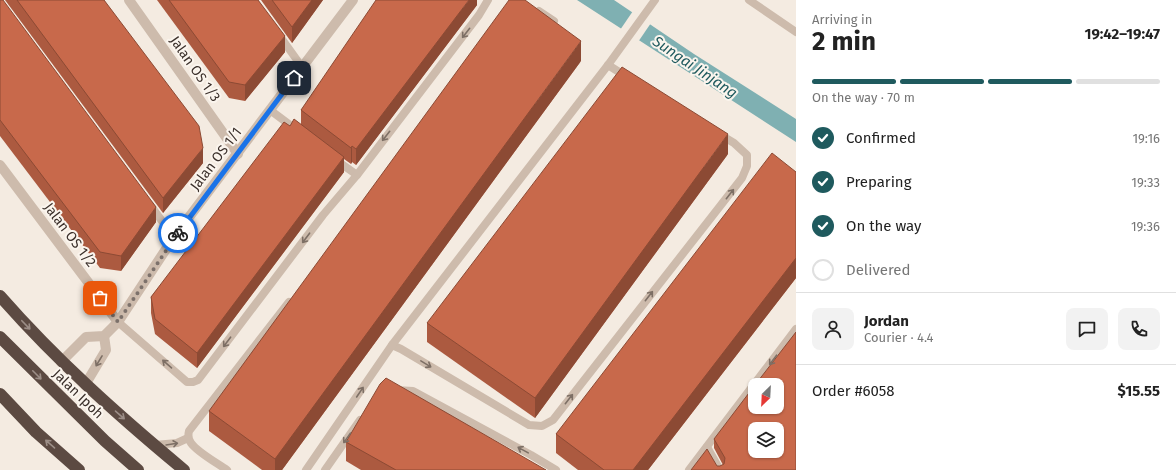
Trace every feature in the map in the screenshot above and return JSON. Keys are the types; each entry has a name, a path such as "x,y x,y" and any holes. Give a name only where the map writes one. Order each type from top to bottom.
{"highway":[{"path":"0,296 61,362 85,385 184,470"},
{"name":"Jalan Ipoh","path":"0,337 94,430 138,470"},
{"path":"0,394 36,432 79,470"}],"street":[{"name":"Jalan OS 1/3","path":"129,0 238,154"},
{"name":"Jalan OS 1/1","path":"104,336 118,322 174,237 353,0"},
{"name":"Jalan OS 1/2","path":"0,165 118,322"},
{"path":"61,362 86,337 104,336 106,350 85,385"}],"lane":[{"path":"118,322 187,382 198,380 323,215 357,175 479,15 488,0"},
{"path":"306,470 392,345 608,65 655,0"},
{"path":"749,0 796,32"},
{"path":"530,5 554,21"},
{"path":"276,31 302,67"},
{"path":"608,65 635,82"},
{"path":"270,110 307,138"},
{"path":"392,345 529,425 542,426 552,420 742,178 747,166 747,154 734,143 714,131"},
{"path":"332,156 357,175"},
{"path":"146,199 174,237"},
{"path":"227,470 205,456 191,444 188,438 189,431 294,295"},
{"path":"690,470 796,328"},
{"path":"388,390 400,389 413,391 556,470"},
{"path":"325,470 363,415"},
{"path":"155,445 177,443 188,438"},
{"path":"708,447 720,470"}],"water":[{"name":"Sungai Jinjang","path":"577,0 614,0 694,54 796,119 796,142"}],"pier":[{"path":"633,11 651,23 638,42 620,30"}],"building":[{"path":"0,0 3,0 156,207 121,256 100,252 0,120"},
{"path":"17,0 104,0 199,126 203,148 163,198"},
{"path":"169,0 258,0 285,36 245,85 229,82"},
{"path":"272,0 312,0 292,27"},
{"path":"376,0 469,0 356,149 352,146 351,148 301,110"},
{"path":"509,0 525,0 581,41 275,459 209,411"},
{"path":"622,67 728,134 535,398 427,323"},
{"path":"294,119 344,157 197,353 155,319 151,297 284,122 290,126"},
{"path":"772,153 796,172 796,258 633,470 604,470 556,434"},
{"path":"796,332 796,470 691,470 707,449 717,466 724,464 725,458 714,439 748,394 748,414 784,414 784,378 760,378"},
{"path":"386,378 546,470 396,470 346,442 380,384"}],"way so far":[{"path":"100,298 118,322 178,233"}],"route":[{"path":"178,233 294,78"}]}
